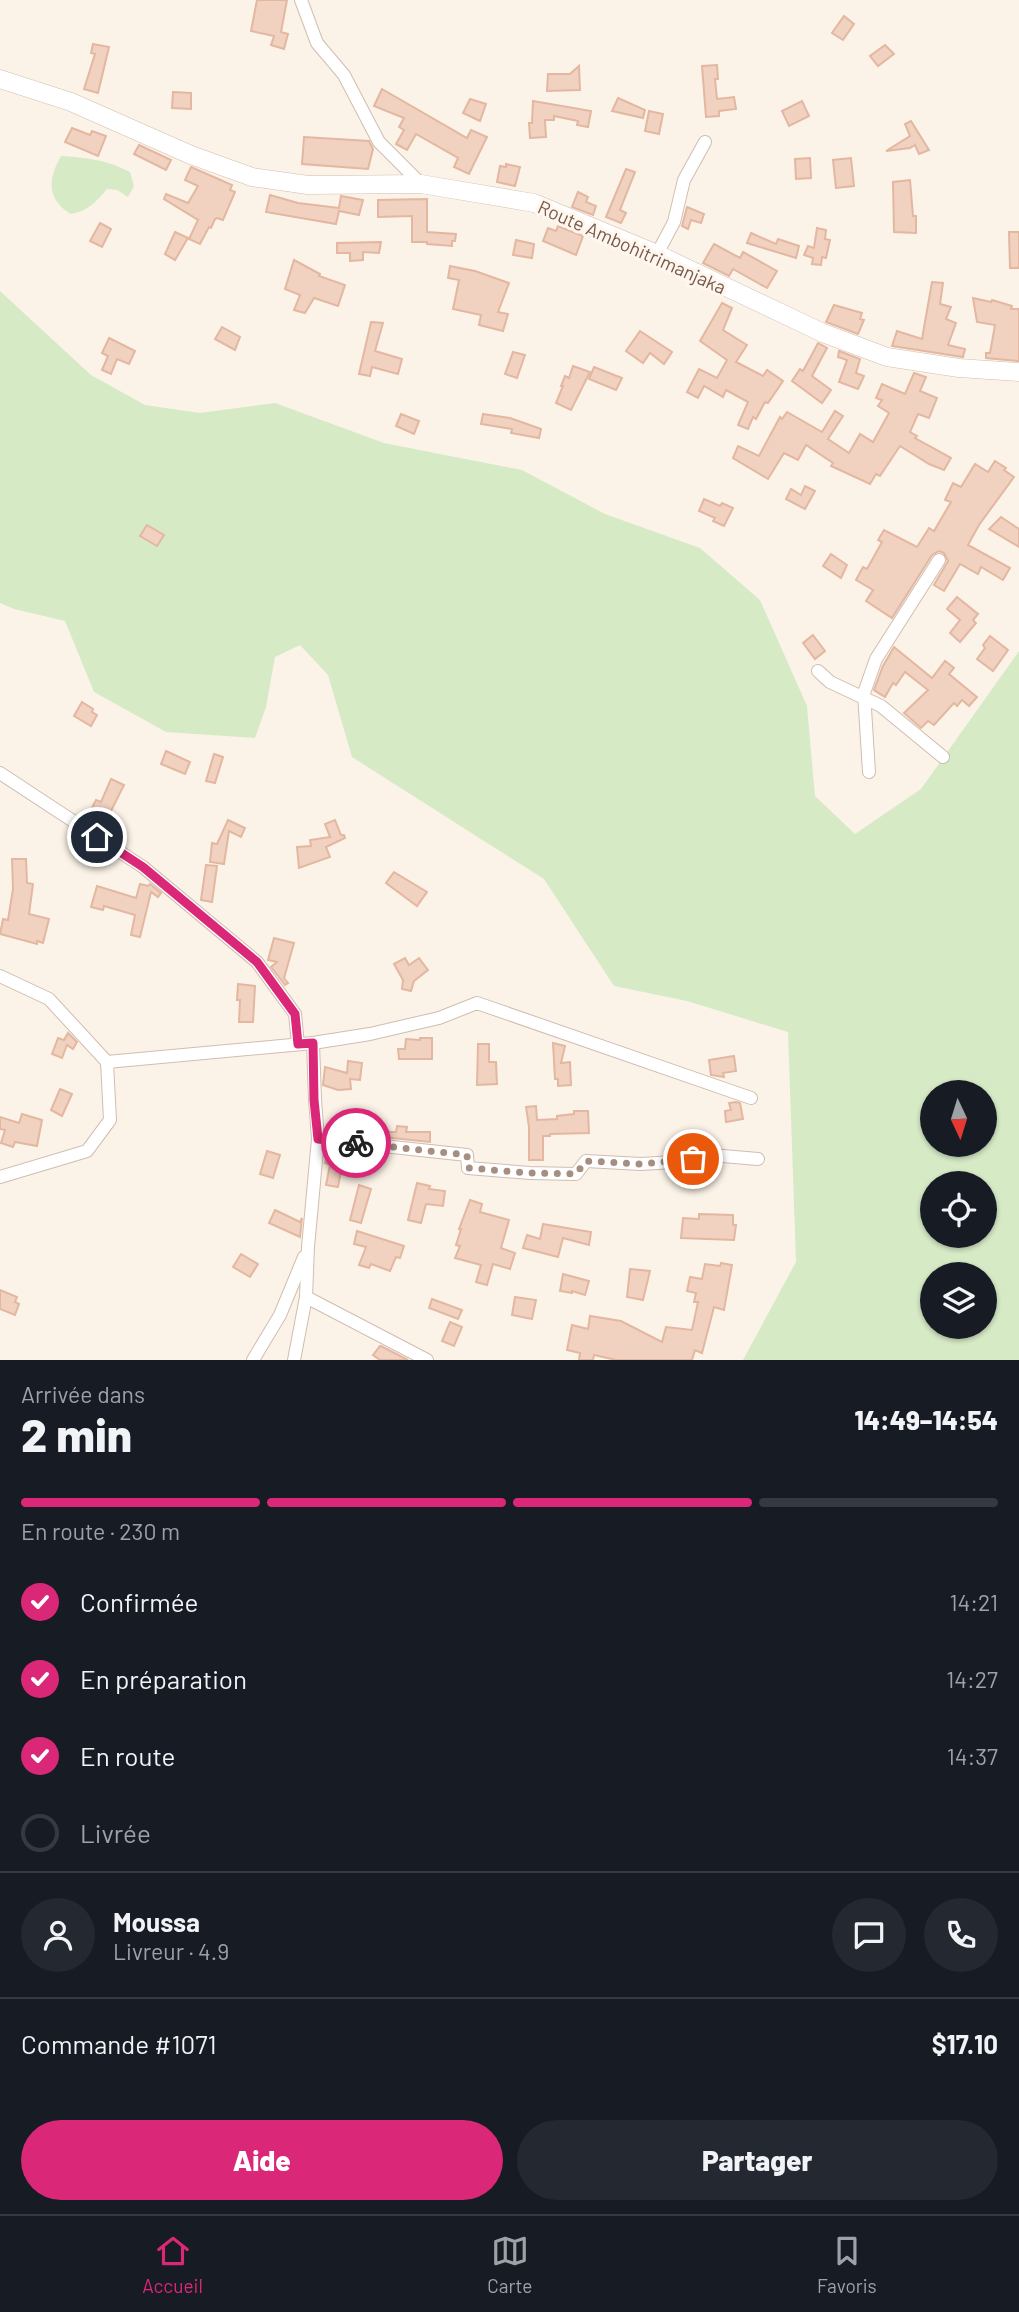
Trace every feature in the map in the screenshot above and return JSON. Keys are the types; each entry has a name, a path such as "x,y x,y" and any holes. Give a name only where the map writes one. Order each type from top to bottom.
{"street":[{"path":"303,2 317,43 344,75 379,142 421,184"},
{"name":"Route Ambohitrimanjaka","path":"0,79 71,102 191,155 252,177 307,185 421,184 534,203 657,254 823,333 887,357 960,368 1019,372"},
{"path":"657,254 674,222 684,180 705,142"},
{"path":"869,772 864,698 876,659 939,559"},
{"path":"818,671 830,682 881,706 943,757"},
{"path":"0,773 143,867 257,962 295,1014 298,1044"},
{"path":"0,976 49,999 107,1062 110,1119 87,1151 0,1177"},
{"path":"107,1062 313,1043 370,1034 439,1018 477,1003 751,1098"},
{"path":"294,1360 306,1297 318,1139 313,1043"},
{"path":"318,1139 467,1155 468,1168 530,1173 576,1174 586,1161 641,1164 712,1156 758,1159"},
{"path":"254,1360 280,1315 308,1247"},
{"path":"306,1297 427,1360"}],"green space":[{"path":"61,156 112,164 130,172 134,186 128,197 117,190 107,189 91,205 71,214 53,195 52,181"},
{"path":"0,291 91,375 145,405 200,413 275,403 384,443 522,470 605,514 700,548 760,600 807,706 815,796 855,834 921,789 1019,651 1019,1360 743,1360 796,1262 788,1032 687,1001 614,986 544,879 352,757 328,675 300,645 275,657 266,707 255,738 166,732 94,692 65,621 0,603"}],"building":[{"path":"257,0 287,0 281,32 288,34 284,49 271,45 274,36 251,31"},
{"path":"844,16 854,24 843,40 832,33"},
{"path":"93,44 109,47 98,93 84,89 95,54 91,53"},
{"path":"885,45 894,54 878,66 870,56"},
{"path":"717,65 717,99 734,97 736,109 719,111 719,116 706,117 702,66"},
{"path":"579,66 580,90 547,91 548,74 570,74"},
{"path":"382,89 467,138 471,130 487,137 469,174 454,167 458,158 416,134 407,150 396,144 404,130 399,127 404,118 374,106"},
{"path":"173,92 191,93 191,109 172,108"},
{"path":"618,98 645,110 643,118 612,111"},
{"path":"470,99 486,104 480,121 463,113"},
{"path":"533,101 591,111 588,127 577,125 578,121 554,116 554,120 545,120 546,137 530,138 529,123 532,123"},
{"path":"802,101 809,116 789,126 782,111"},
{"path":"649,111 663,114 659,134 645,131"},
{"path":"911,121 929,150 919,154 915,145 886,151 910,136 905,124"},
{"path":"72,128 90,135 92,131 106,136 98,156 65,142"},
{"path":"304,137 369,141 373,149 368,169 302,164"},
{"path":"139,145 171,160 166,170 134,154"},
{"path":"810,158 811,178 796,179 795,159"},
{"path":"851,158 854,186 836,188 833,160"},
{"path":"506,164 520,167 515,186 497,182 500,166 506,167"},
{"path":"191,167 232,185 230,190 235,192 223,220 215,219 200,244 189,239 198,220 164,199 166,194 188,203 198,186 185,180"},
{"path":"626,169 635,172 620,210 626,213 621,223 606,217"},
{"path":"910,180 916,233 894,232 893,182"},
{"path":"578,192 588,197 586,202 596,206 593,215 572,207"},
{"path":"270,195 298,203 339,208 341,196 363,200 359,215 339,211 336,224 266,212"},
{"path":"427,199 427,232 456,234 452,246 412,242 412,216 378,217 378,200"},
{"path":"687,207 704,214 701,223 691,220 688,229 682,226"},
{"path":"100,223 111,229 102,247 90,241"},
{"path":"558,226 583,236 576,255 543,241 548,228 556,231"},
{"path":"817,228 826,230 825,239 830,240 826,258 822,257 821,265 812,264 813,258 804,255 808,246 814,248"},
{"path":"175,232 188,238 175,260 165,254"},
{"path":"1009,232 1019,232 1019,268 1010,268"},
{"path":"751,233 776,244 778,239 799,246 796,258 747,243"},
{"path":"516,240 534,244 532,258 513,255"},
{"path":"381,242 379,253 363,252 363,260 350,261 350,253 337,253 337,243"},
{"path":"714,244 740,258 743,252 777,271 767,288 733,269 729,276 703,263"},
{"path":"294,260 320,274 319,276 345,285 338,306 314,298 305,313 294,310 300,295 285,289"},
{"path":"450,266 475,271 509,283 498,312 508,314 503,331 479,325 481,315 453,309 459,280 448,278"},
{"path":"932,282 943,283 940,304 951,307 946,319 956,323 948,345 965,349 963,357 892,346 897,331 922,339"},
{"path":"973,298 992,300 1012,306 1011,309 1019,309 1019,361 986,358 986,353 990,353 995,325 977,322"},
{"path":"722,303 732,308 723,330 747,345 736,362 763,376 767,370 783,381 768,403 765,402 756,419 753,417 748,429 738,425 748,402 726,390 723,397 704,386 698,398 687,392 699,369 717,378 727,360 700,341"},
{"path":"834,305 862,313 860,319 864,320 858,334 826,322"},
{"path":"371,322 383,323 375,351 402,359 398,374 372,367 370,376 359,374"},
{"path":"222,327 240,337 235,350 215,339"},
{"path":"640,331 672,352 664,364 650,353 643,363 626,351"},
{"path":"109,338 135,351 129,364 117,359 111,374 102,370 108,356 102,353"},
{"path":"818,343 827,348 812,376 831,390 822,403 792,381 800,369 803,371"},
{"path":"839,351 860,359 856,373 864,376 858,389 839,382 847,360 838,357"},
{"path":"513,352 525,355 517,378 505,374"},
{"path":"573,366 590,372 571,410 556,403 565,376 569,378"},
{"path":"594,367 622,378 616,390 589,379"},
{"path":"914,373 926,377 920,391 937,398 929,418 918,414 910,432 917,436 915,438 951,458 944,470 900,446 880,476 876,474 870,484 831,466 833,463 806,445 798,460 784,453 768,479 733,458 738,446 759,456 780,417 782,419 787,412 822,432 835,411 843,416 828,439 849,453 860,434 873,442 889,413 878,406 882,400 876,398 882,384 905,394"},
{"path":"401,414 419,421 414,434 396,426"},
{"path":"483,414 510,418 541,429 539,438 511,433 512,429 481,424"},
{"path":"995,461 1014,477 968,545 1010,568 1003,580 981,567 978,574 960,564 944,591 934,585 948,561 944,553 939,551 932,555 892,618 866,601 873,590 856,580 863,567 867,569 882,542 878,540 884,530 917,547 929,528 934,531 951,502 945,500 953,483 961,487 975,464 988,472"},
{"path":"805,486 815,491 805,509 786,499 791,489 801,495"},
{"path":"704,499 733,508 724,526 713,521 715,518 699,511"},
{"path":"1001,517 1019,529 1019,547 989,529"},
{"path":"147,525 164,535 157,546 140,536"},
{"path":"831,554 847,565 841,578 823,566"},
{"path":"957,597 978,614 973,620 976,623 960,642 950,633 960,620 947,609"},
{"path":"813,635 825,651 815,659 803,643"},
{"path":"990,636 1008,650 993,671 977,659"},
{"path":"894,647 932,678 945,661 954,668 949,674 977,697 969,706 962,700 957,706 954,703 934,725 928,721 921,728 904,713 928,690 905,672 896,685 893,683 885,697 874,690"},
{"path":"82,702 97,715 91,726 74,716"},
{"path":"166,751 190,762 185,774 161,764"},
{"path":"214,754 223,757 215,783 206,781"},
{"path":"111,779 124,785 108,817 102,814 95,825 86,819 96,800 101,802"},
{"path":"228,820 245,828 241,837 229,831 224,864 210,862 212,843 217,844"},
{"path":"335,820 345,838 326,847 330,857 299,868 297,847 311,846 310,840 330,837 325,824"},
{"path":"12,859 26,859 27,883 33,884 29,914 49,919 43,943 37,941 37,944 0,934 3,919 8,920 13,889"},
{"path":"206,865 217,866 212,902 201,900"},
{"path":"394,872 427,892 417,906 386,883"},
{"path":"140,884 150,884 161,893 158,897 151,892 140,937 131,935 135,915 104,906 103,910 91,907 97,886 136,898"},
{"path":"274,938 294,943 284,978 288,983 285,985 271,967 277,962 268,960"},
{"path":"405,958 409,965 419,958 428,970 414,981 411,991 402,989 403,980 394,964"},
{"path":"238,984 255,986 253,1022 239,1022"},
{"path":"68,1033 77,1042 73,1049 67,1045 62,1058 52,1054 58,1038 64,1040"},
{"path":"432,1038 432,1059 399,1059 398,1049 405,1049 406,1039"},
{"path":"553,1043 565,1046 561,1063 570,1062 571,1085 558,1086 558,1079 555,1079"},
{"path":"478,1044 489,1044 489,1062 496,1062 497,1084 477,1085"},
{"path":"734,1056 736,1071 723,1073 724,1077 711,1075 709,1060"},
{"path":"348,1061 362,1063 360,1080 350,1079 351,1089 338,1090 323,1085 325,1067 347,1073"},
{"path":"60,1089 72,1094 62,1116 51,1110"},
{"path":"729,1103 740,1103 743,1119 726,1122 725,1111 731,1110"},
{"path":"536,1106 537,1120 557,1119 557,1116 574,1114 574,1111 588,1111 589,1133 543,1136 543,1160 529,1160 526,1107"},
{"path":"22,1114 42,1120 37,1146 15,1142 13,1147 1,1143 5,1130 0,1129 0,1117 19,1123"},
{"path":"397,1126 407,1127 406,1132 430,1132 430,1142 383,1137 383,1132 396,1132"},
{"path":"328,1149 360,1152 358,1162 343,1160 338,1187 326,1185 330,1165 325,1163"},
{"path":"267,1151 280,1155 273,1178 260,1174"},
{"path":"417,1183 430,1186 429,1189 445,1191 443,1206 426,1204 421,1223 408,1220"},
{"path":"359,1185 371,1189 361,1223 350,1220"},
{"path":"470,1200 482,1204 480,1212 509,1220 501,1248 515,1253 510,1269 493,1264 487,1285 476,1282 481,1265 455,1258 460,1246 456,1245 459,1229"},
{"path":"275,1210 300,1222 302,1218 300,1237 269,1223"},
{"path":"699,1214 733,1215 733,1225 736,1225 734,1240 681,1238 683,1218 699,1219"},
{"path":"543,1224 591,1232 589,1245 563,1238 558,1257 523,1248 527,1235 540,1239"},
{"path":"357,1231 404,1246 400,1258 396,1257 390,1271 371,1264 369,1268 359,1265 366,1247 354,1244"},
{"path":"241,1254 258,1264 250,1277 233,1267"},
{"path":"721,1263 732,1265 724,1310 714,1307 702,1353 695,1350 692,1360 616,1360 594,1355 593,1360 579,1360 580,1353 567,1350 572,1325 588,1329 590,1316 621,1321 662,1342 666,1327 692,1330 698,1302 694,1302 696,1293 687,1291 690,1277 702,1279 705,1264 720,1266"},
{"path":"630,1269 650,1271 643,1300 627,1297"},
{"path":"563,1274 589,1281 585,1295 560,1291"},
{"path":"0,1290 17,1297 15,1302 19,1304 15,1315 0,1309"},
{"path":"515,1297 536,1300 532,1319 512,1315"},
{"path":"432,1299 462,1310 458,1319 429,1308"},
{"path":"450,1322 462,1327 454,1346 442,1341"},
{"path":"380,1346 408,1360 380,1360 373,1355"}],"way so far":[{"path":"356,1143 467,1155 468,1168 530,1173 576,1174 586,1161 641,1164 693,1159"}],"route":[{"path":"97,837 143,867 257,962 295,1014 298,1044 313,1043 318,1139 356,1143"}]}
